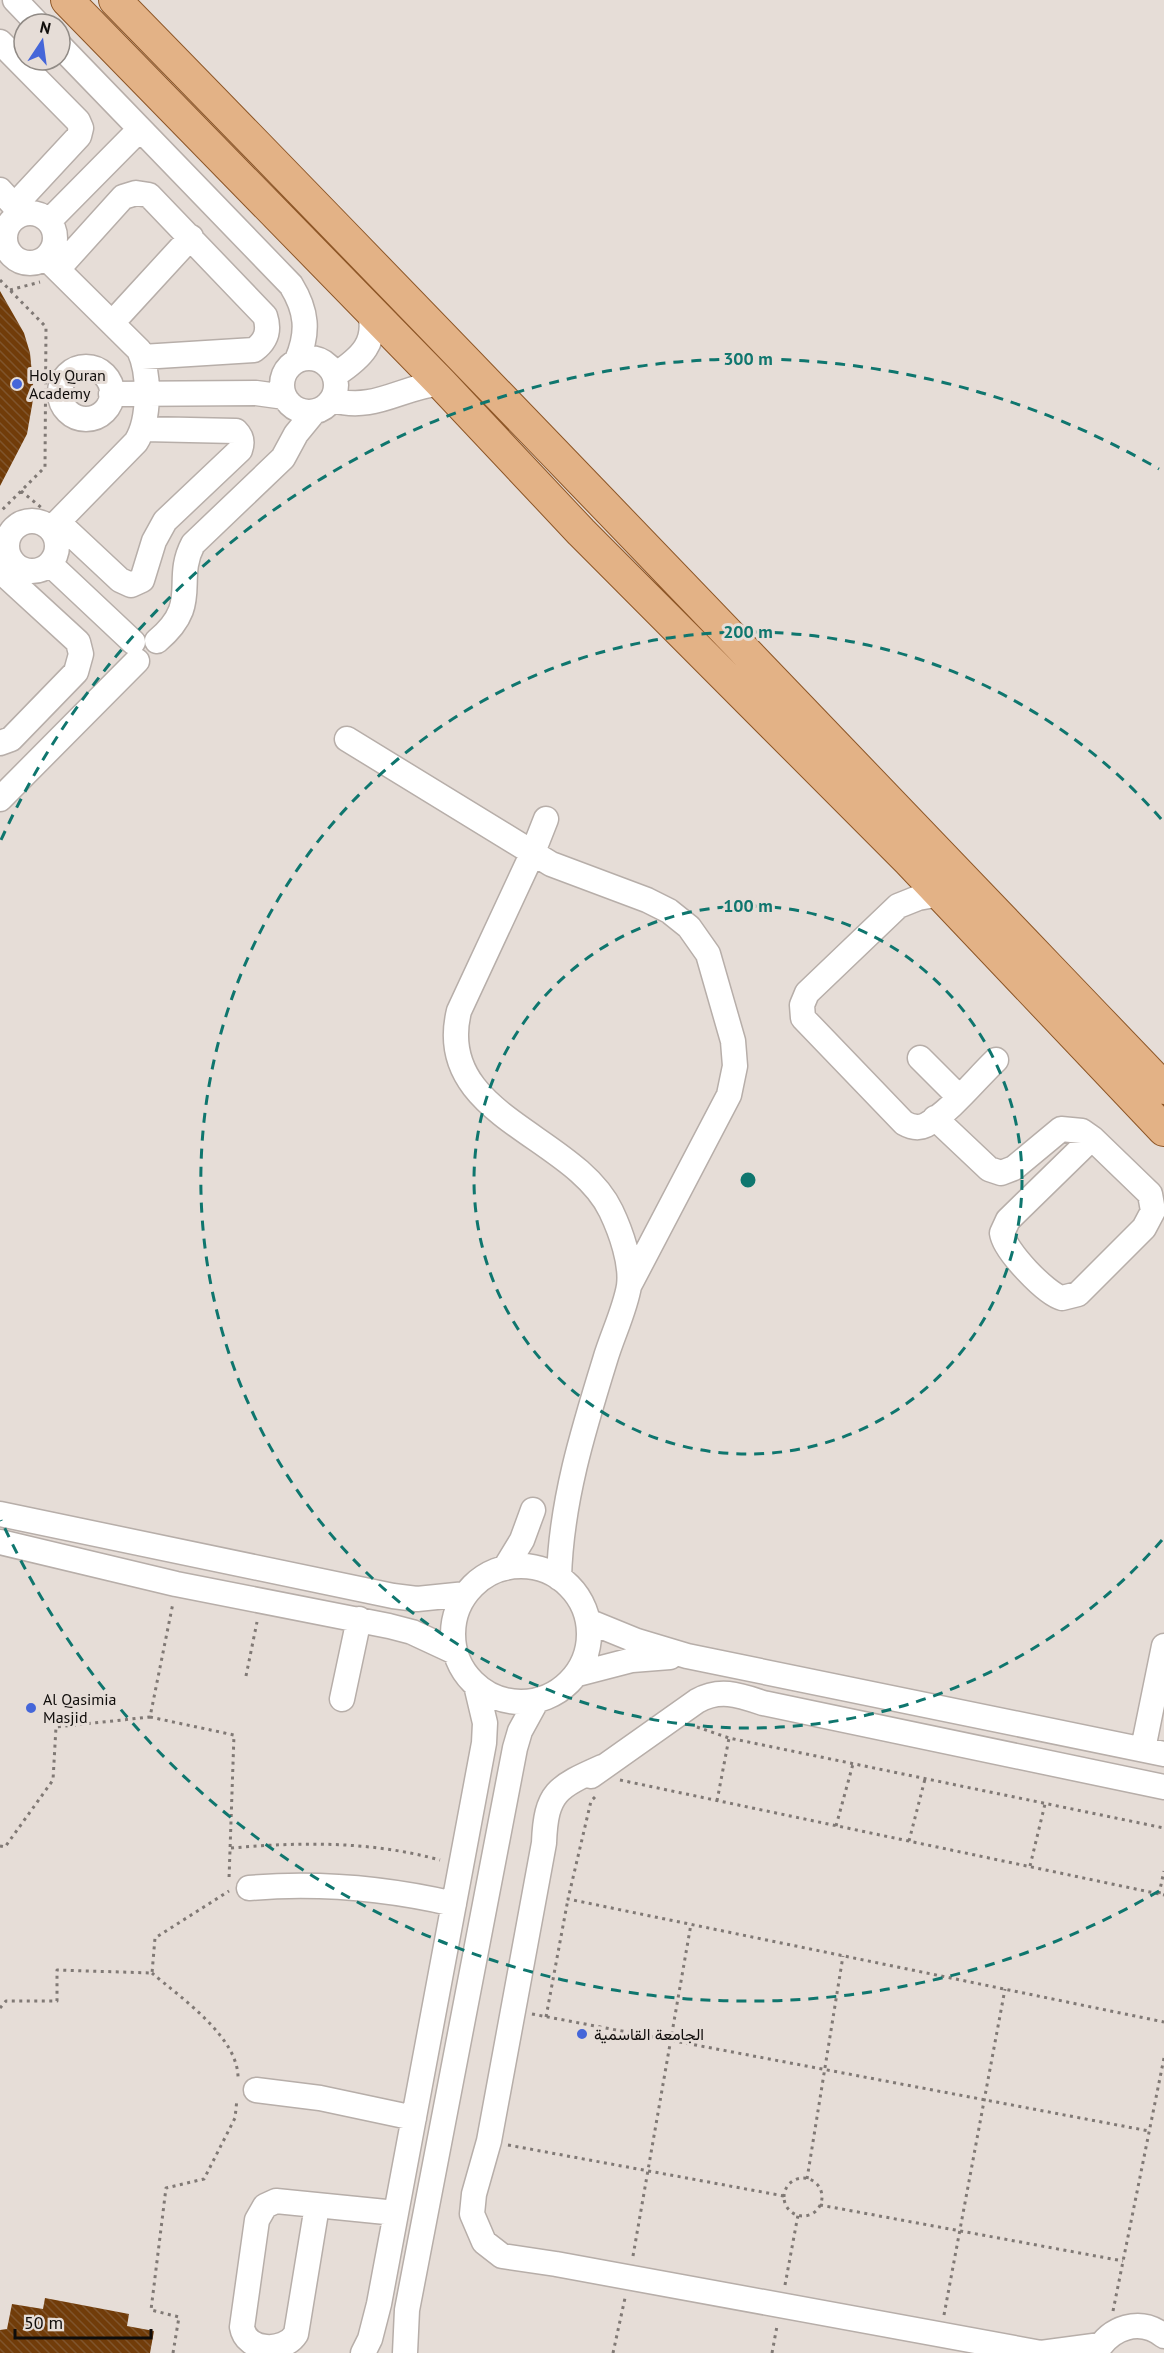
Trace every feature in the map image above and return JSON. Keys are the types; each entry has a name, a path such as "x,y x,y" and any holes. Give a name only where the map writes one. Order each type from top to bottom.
{"main road":[{"path":"68,0 441,383 581,532 909,861 1164,1130"},
{"path":"115,0 464,358 724,632 1164,1088"}],"street":[{"path":"15,0 26,12"},
{"path":"0,42 78,121 81,128 79,136 12,203 12,220 6,231 5,242 10,253 19,261 30,264 52,264 123,197 130,194 149,195 262,310 267,322 265,339 254,350 142,357"},
{"path":"50,564 146,664 155,660 160,652 157,641 168,632 183,607 186,562 193,544 283,458 296,434 323,406 337,385 306,334 302,306 291,285 72,58"},
{"path":"49,221 140,129"},
{"path":"12,203 49,221 56,238 52,251 52,264 131,340 142,357 146,394 144,429 136,442 55,526 57,551 50,564 37,572 13,576"},
{"path":"113,322 190,237"},
{"path":"328,368 366,351 372,333 369,309"},
{"path":"296,434 289,385 306,334"},
{"path":"111,394 256,393 289,385 309,358 328,368"},
{"path":"289,385 305,412 323,406 368,404 409,389 441,383"},
{"path":"0,743 11,739 76,672 81,661 78,642 13,576 6,546 16,526 30,521 55,526 120,580 131,585 142,580 154,540 165,521 240,450 242,445 240,435 236,431 144,429"},
{"path":"0,799 135,651"},
{"path":"347,740 575,875 647,900 669,911 689,927 708,954 733,1041 735,1066 729,1095 629,1286 596,1389 565,1505 559,1578"},
{"path":"546,819 459,1011 456,1024 456,1050 464,1076 483,1098 595,1184 617,1226 623,1243 629,1286"},
{"path":"898,906 909,861"},
{"path":"940,894 918,898 898,906 807,993 802,1011 807,1024 904,1123 919,1127 935,1118 996,1060"},
{"path":"920,1058 958,1096"},
{"path":"935,1118 989,1169 1001,1173 1014,1167 1061,1129 1082,1131 1092,1138 1149,1194 1153,1211 1144,1228 1078,1294 1062,1299 1048,1291 1006,1247 1002,1233 1008,1220 1092,1138"},
{"path":"505,1568 522,1540 532,1510"},
{"path":"0,1514 393,1596 426,1599 466,1594"},
{"path":"0,1542 177,1584 412,1632 456,1652"},
{"path":"533,1567 559,1578 578,1596 588,1621 590,1639 586,1657 578,1674 560,1691 537,1701 505,1700 476,1685 460,1665 456,1652 454,1622 466,1594 483,1578 505,1568 533,1567"},
{"path":"342,1699 359,1620"},
{"path":"588,1621 637,1641 687,1656 1154,1752 1164,1646"},
{"path":"578,1674 632,1660 687,1656"},
{"path":"363,2353 370,2339 379,2304 484,1743 485,1723 476,1685"},
{"path":"405,2353 407,2310 515,1748 524,1723 537,1701"},
{"path":"1164,1787 763,1703 715,1703 686,1722 602,1767 568,1782 557,1791 548,1807 544,1843 489,2141 472,2204 478,2233 492,2250 502,2256 629,2277 1041,2353 1102,2345 1118,2330 1140,2326 1151,2328 1164,2336"},
{"path":"249,1888 284,1885 352,1886 420,1896 454,1904"},
{"path":"244,2090 330,2099 414,2118"},
{"path":"317,2206 296,2334 282,2347 276,2349 253,2344 245,2337 242,2327 259,2215 266,2206 276,2201 396,2213"}],"path":[{"path":"10,290 46,279 52,264"},
{"path":"0,280 46,327 45,467 0,512"},
{"path":"21,491 55,526"},
{"path":"150,1717 177,1584"},
{"path":"0,1846 5,1846 53,1780 56,1727 150,1717 234,1735 229,1894 155,1938 152,1973"},
{"path":"686,1722 729,1738 1164,1828"},
{"path":"717,1800 729,1738"},
{"path":"836,1826 853,1764"},
{"path":"628,1773 618,1780 1162,1895 1164,1871"},
{"path":"909,1842 925,1779"},
{"path":"546,2017 568,1899 591,1801 600,1794"},
{"path":"1029,1867 1045,1804"},
{"path":"231,1848 283,1844 355,1845 414,1854 461,1866"},
{"path":"568,1899 1164,2022"},
{"path":"613,2353 629,2277 691,1924"},
{"path":"807,2179 843,1956"},
{"path":"0,2008 6,2001 57,2001 57,1970 152,1973 225,2039 244,2090 235,2118 204,2179 166,2188 151,2310 179,2317 173,2353"},
{"path":"940,2334 1005,1989"},
{"path":"513,2010 1149,2131"},
{"path":"1102,2345 1124,2261 1164,2058"},
{"path":"489,2141 784,2196"},
{"path":"807,2179 818,2186 821,2192 820,2205 811,2214 798,2216 787,2208 784,2196 789,2184 794,2180 807,2179"},
{"path":"820,2205 1124,2261"}],"building":[{"name":"Holy Quran Academy","path":"0,291 24,333 30,353 34,394 27,434 0,486"},
{"path":"45,2298 129,2314 127,2326 154,2331 150,2353 0,2353 0,2330 7,2329 12,2304 43,2309"}],"place":[{"name":"Holy Quran Academy","path":"17,384"},
{"name":"Al Qasimia Masjid","path":"31,1708"},
{"name":"الجامعة القاسمية","path":"582,2034"}]}
